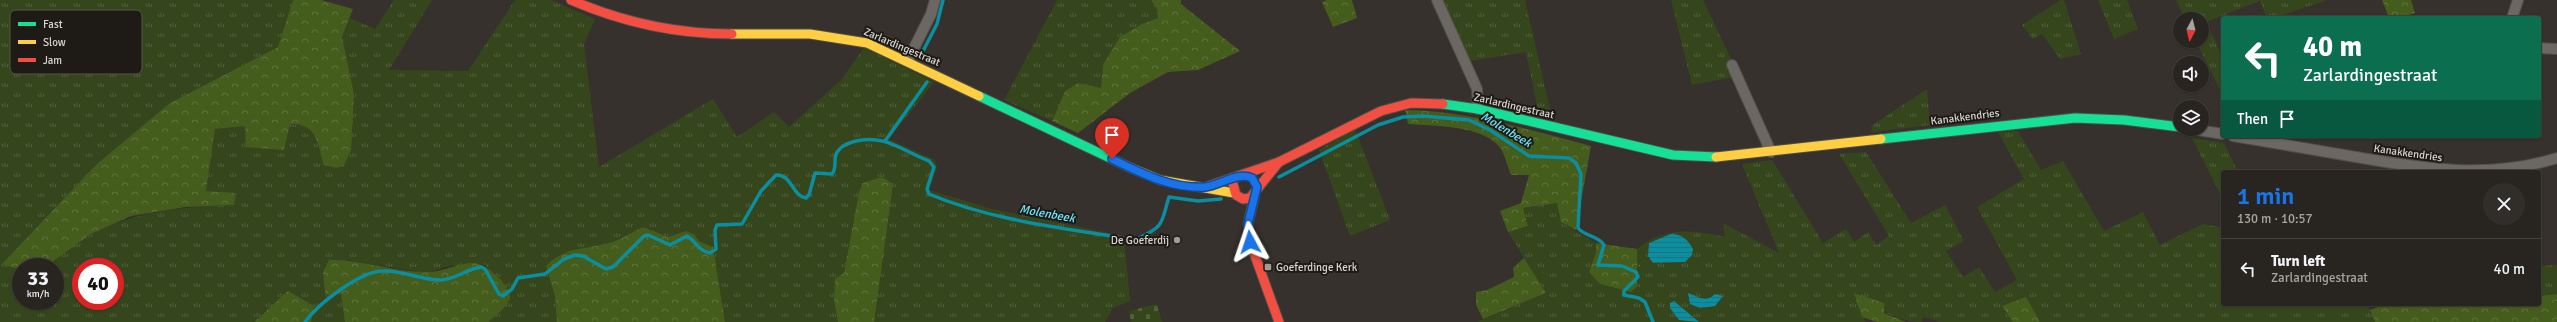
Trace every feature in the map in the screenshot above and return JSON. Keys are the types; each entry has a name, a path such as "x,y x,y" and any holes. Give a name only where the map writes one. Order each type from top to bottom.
{"street":[{"name":"Zarlardingestraat","path":"571,0 636,21 704,34 815,33 842,36 867,42 908,60 1150,176 1168,183 1206,187 1247,199 1256,192 1280,162"},
{"path":"908,60 931,14 935,0"},
{"path":"1437,0 1477,89 1478,109"},
{"path":"2513,16 2518,0"},
{"path":"2541,48 2557,49"},
{"path":"1732,65 1771,152"},
{"name":"Zarlardingestraat","path":"1206,187 1240,177 1280,162 1381,111 1411,103 1445,104 1478,109 1673,155 1714,157 1753,154"},
{"name":"Kanakkendries","path":"1753,154 2075,118 2124,120 2173,126"},
{"path":"2209,132 2221,134"},
{"name":"Kanakkendries","path":"2246,138 2416,167 2444,170"},
{"name":"Kanakkendries","path":"2468,170 2526,166 2557,158"},
{"path":"1248,224 1256,192 1254,180 1240,177 1233,186 1248,224 1252,250 1279,322"}],"green space":[{"path":"0,0 293,0 278,47 170,103 3,264 12,267 12,310 64,310 64,258 56,258 92,234 127,220 162,211 234,205 236,193 206,191 215,129 245,126 284,150 290,124 303,126 314,135 320,152 351,119 354,94 342,37 350,18 375,29 394,0 432,0 389,70 468,71 515,0 551,0 595,19 584,44 599,167 713,99 737,137 774,112 789,127 841,80 864,48 934,82 889,139 935,160 937,168 929,190 992,209 1124,236 1130,301 1113,308 1105,322 874,322 859,192 844,273 834,300 838,322 725,322 713,247 699,241 694,234 686,231 668,237 643,227 613,242 567,252 560,255 546,266 555,296 557,322 488,322 505,306 510,297 485,265 477,263 459,267 452,265 426,273 347,260 323,272 325,294 341,294 345,322 311,322 310,317 267,309 254,322 0,322"},
{"path":"293,0 321,0 353,9 342,37 354,94 351,150 344,165 337,168 324,165 315,136 306,127 299,125 290,124 284,150 246,147 245,126 215,129 206,191 236,193 234,205 185,207 131,216 91,234 58,258 12,258 12,267 2,264 97,164 170,103 278,47"},
{"path":"1057,0 1151,0 1157,9 1158,18 1142,24 1103,65 1101,88 1078,83 1065,91 1052,121 1004,100"},
{"path":"1151,0 1181,0 1181,4 1240,51 1198,70 1168,72 1130,93 1078,133 1052,121 1065,91 1078,83 1101,88 1103,65 1120,37 1142,24 1158,18 1157,9"},
{"path":"1327,0 1352,0 1357,18 1333,27 1322,2"},
{"path":"1440,0 1525,0 1552,118 1539,116 1526,52 1470,61"},
{"path":"1671,0 1703,0 1739,76 1692,85"},
{"path":"2061,0 2064,0 2081,54 2060,59 2042,34 2033,39 2022,25"},
{"path":"2098,0 2127,0 2138,29 2114,39"},
{"path":"2176,0 2327,0 2279,16 2266,16 2260,1 2209,21 2209,12 2182,12"},
{"path":"2382,0 2411,0 2415,13 2405,16 2388,16"},
{"path":"2209,28 2221,54 2221,92 2209,67 2209,56 2203,56 2199,48 2209,48"},
{"path":"1927,89 1930,125 1872,132 1871,126"},
{"path":"1405,110 1429,111 1499,122 1591,146 1576,230 1561,222 1557,203 1523,208 1528,226 1508,232 1500,211 1521,203 1529,175 1511,175 1501,149 1493,141 1483,135 1445,126 1408,124"},
{"path":"1355,129 1390,220 1350,236 1319,150"},
{"path":"2018,131 2041,170 2063,161 2104,231 2143,212 2160,245 2203,224 2221,228 2221,306 2368,306 2375,322 2040,322 2026,297 2002,306 2013,322 1941,322 1923,317 1922,322 1894,317 1855,293 1865,322 1477,322 1546,293 1508,232 1528,226 1523,208 1557,203 1561,222 1596,243 1596,253 1589,272 1600,284 1631,292 1638,272 1635,264 1637,249 1647,242 1668,233 1690,231 1725,237 1723,223 1779,253 1742,164 1772,160 1823,243 1846,229 1854,242 1868,232 1876,245 1889,236 1839,154 1866,152 1911,223 1945,205 1964,241 1946,251 1963,277 1979,267 1995,292 2017,280 1977,207 2024,179 1998,132"},
{"path":"2192,138 2224,143 2237,170 2221,170 2221,196"},
{"path":"882,177 893,184 874,322 838,322 834,300 835,279 844,273 859,192 863,183"},
{"path":"643,227 668,237 686,231 694,234 699,241 713,247 725,322 557,322 555,296 546,266 560,255 575,250 613,242"},
{"path":"1596,243 1637,249 1637,286 1631,292 1600,284 1589,272 1596,253"},
{"path":"1524,258 1546,293 1483,319 1476,305 1476,292 1487,290 1514,277 1513,268"},
{"path":"329,260 353,261 402,270 426,272 475,263 485,267 497,276 507,287 510,297 504,308 488,322 345,322 341,294 325,294 323,272"},
{"path":"2557,265 2557,294 2541,296 2541,266"},
{"path":"288,291 314,306 311,322 254,322"},
{"path":"1854,293 1884,303 1884,313 1906,322 1877,322 1862,317"},
{"path":"2557,294 2557,322 2375,322 2370,310 2381,306 2541,306 2541,296"},
{"path":"2026,297 2040,322 2013,322 2002,306"},
{"path":"1157,304 1162,322 1131,322 1129,311"}],"water":[{"path":"1671,234 1679,235 1687,240 1693,249 1692,255 1685,262 1653,263 1648,256 1649,243"},
{"path":"1688,293 1705,299 1715,294 1723,296 1715,306 1700,308 1690,304"},
{"path":"1674,301 1699,322 1679,320 1670,308 1670,303"}],"waterway":[{"name":"Molenbeek","path":"921,55 937,24 943,0"},
{"name":"Molenbeek","path":"885,141 927,82"},
{"name":"Molenbeek","path":"1279,177 1378,125 1403,117 1423,116 1469,120 1490,130 1529,156 1569,158 1576,163 1581,174 1578,228 1584,233 1598,239 1604,245 1598,265 1622,266 1636,272 1638,277 1624,291 1624,295 1639,298 1645,302 1653,322"},
{"name":"Molenbeek","path":"305,322 319,306 340,290 363,276 374,272 390,271 433,280 445,280 481,267 485,269 499,294 503,296 512,289 518,278 545,274 564,259 575,255 583,256 606,269 613,267 644,236 648,235 670,245 687,236 700,248 710,253 716,249 715,230 717,225 742,224 761,191 776,175 789,181 798,193 806,198 809,195 815,173 832,174 835,168 836,153 848,143 866,139 885,142 929,161 934,167 927,189 929,194 951,203 998,216 1046,226 1117,237 1127,242 1147,234 1158,227 1163,218 1169,197 1198,201 1221,199"}],"traffic: fast":[{"path":"979,96 1131,168"},
{"path":"1443,104 1478,109 1673,155 1716,157"},
{"path":"1881,139 2075,118 2124,120 2173,126"}],"traffic: slow":[{"path":"732,34 810,34 867,43 979,96"},
{"path":"1716,157 1881,139"},
{"path":"1131,168 1160,180 1234,193"}],"traffic: jam":[{"path":"571,0 610,15 650,25 690,32 732,34"},
{"path":"1206,187 1279,162 1381,111 1411,103 1443,104"},
{"path":"1233,184 1236,195 1243,199 1250,198 1279,162"},
{"path":"1255,194 1248,224 1250,242 1279,322"}],"place":[{"name":"De Goeferdij","path":"1177,240"},
{"name":"Goeferdinge Kerk","path":"1268,267"}],"route":[{"path":"1112,159 1168,183 1184,185 1206,187 1241,176 1249,176 1254,180 1257,187 1248,224 1250,242"}]}
